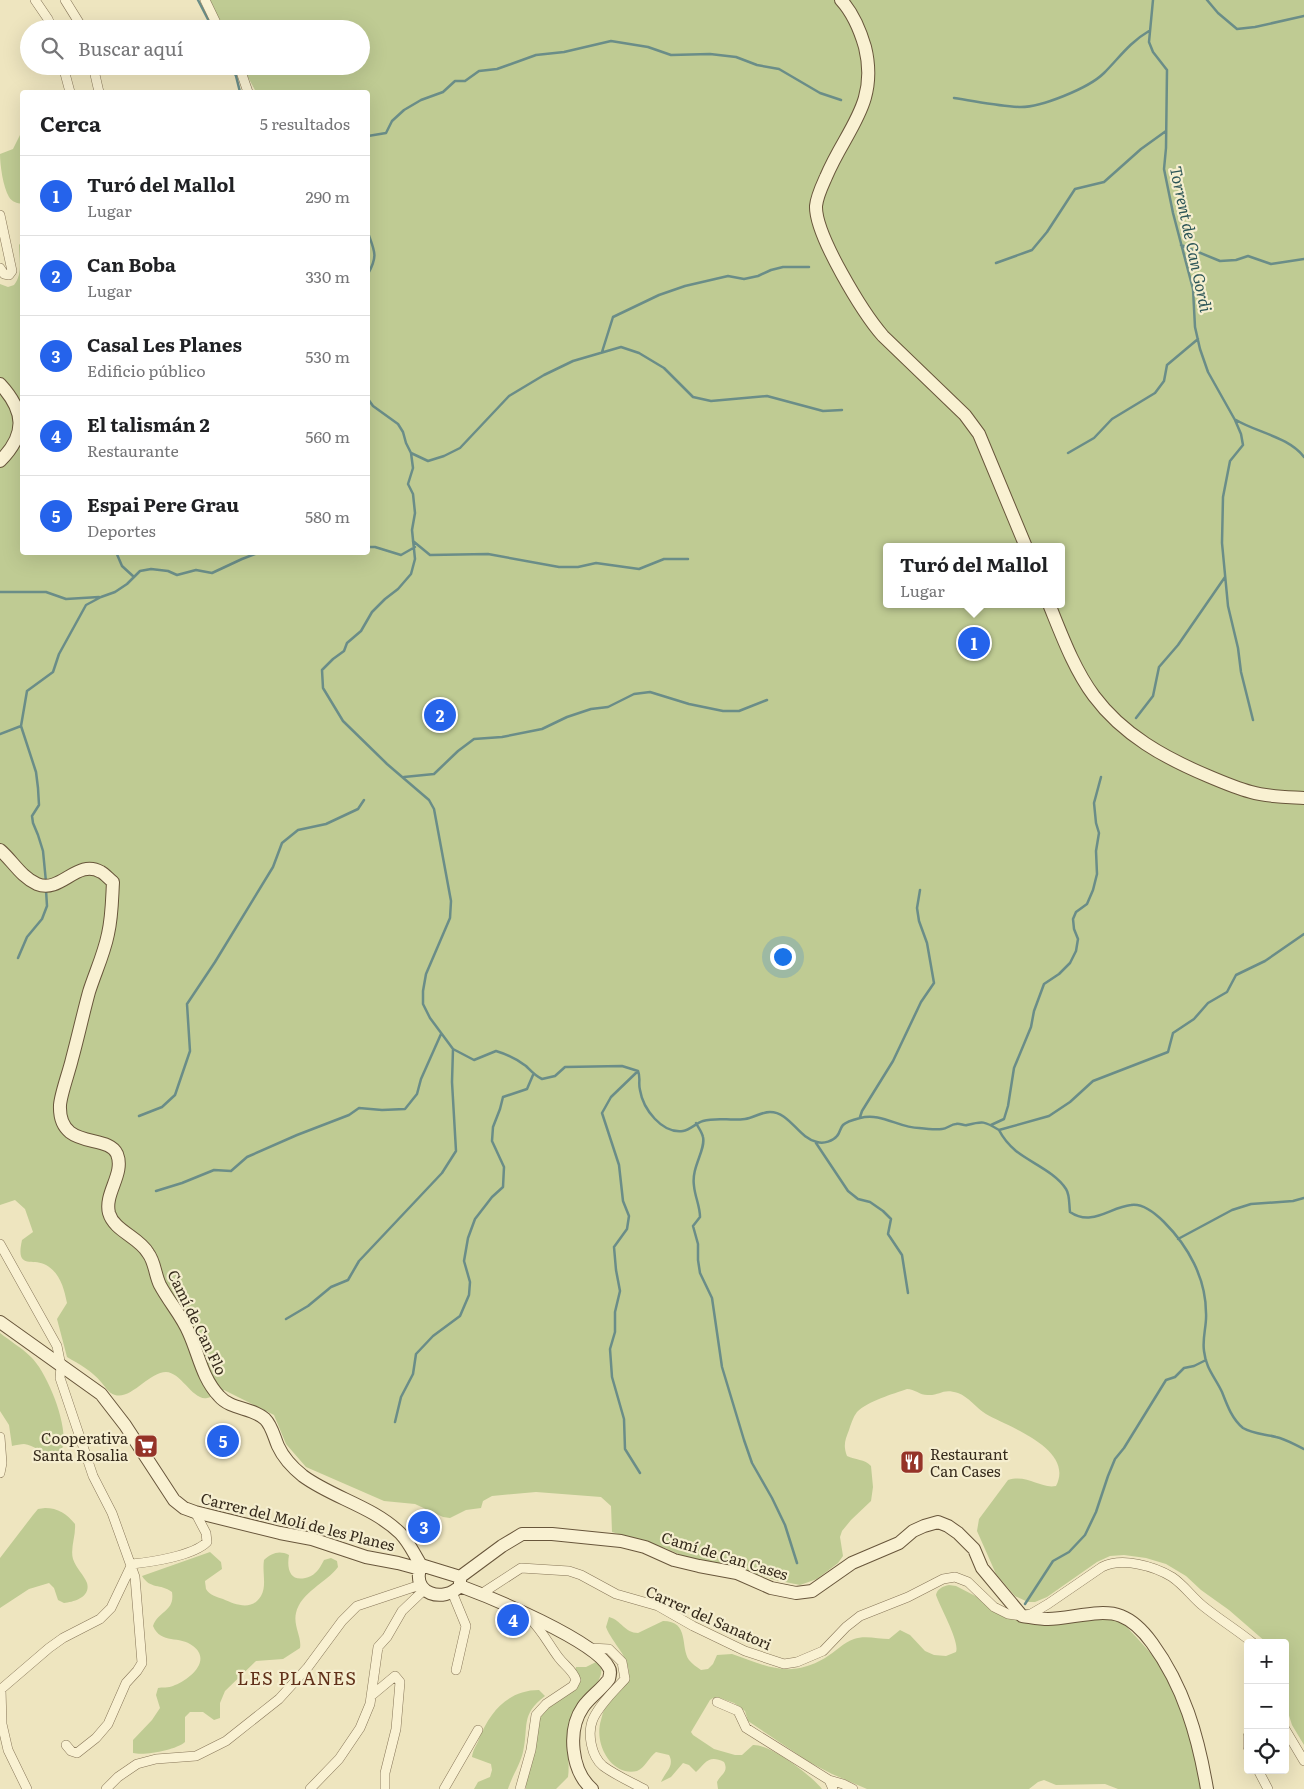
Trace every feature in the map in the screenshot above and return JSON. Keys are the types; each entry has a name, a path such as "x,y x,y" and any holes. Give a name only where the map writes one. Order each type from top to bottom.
{"street":[{"path":"35,0 48,20"},
{"path":"65,0 77,20"},
{"path":"205,0 215,20"},
{"path":"841,0 850,12 863,39 868,59 868,88 861,111 829,169 822,187 816,205 817,220 822,234 847,283 872,324 882,336 965,415 979,434 1024,543"},
{"path":"65,75 69,90"},
{"path":"95,75 99,90"},
{"path":"242,75 247,90"},
{"path":"0,215 12,271 9,274 4,274 0,268"},
{"path":"0,384 15,404 19,412 20,421 19,432 0,461"},
{"path":"1051,608 1084,682 1095,698 1115,720 1140,741 1179,763 1240,789 1269,795 1304,798"},
{"name":"Camí de Can Flo","path":"0,850 28,878 38,884 49,885 57,883 82,869 92,868 102,872 113,882 108,936 90,990 60,1106 66,1126 73,1134 81,1139 110,1146 117,1153 119,1164 108,1205 112,1220 141,1244 148,1253 159,1283 190,1334 207,1380 220,1398 236,1407 264,1418 290,1464 302,1476 385,1520 404,1537 420,1567"},
{"path":"0,1244 58,1346 61,1368 60,1378 93,1476 112,1513 132,1564 135,1577 142,1663 137,1672 126,1683 108,1724 96,1738 77,1753 71,1751 66,1745"},
{"name":"Carrer del Molí de les Planes","path":"0,1322 61,1368 101,1394 125,1424 174,1500 184,1508 280,1533 312,1539 366,1558 420,1567 539,1620 590,1648 607,1665 610,1673 609,1679 604,1686 582,1709 575,1727 576,1767 581,1777 592,1789"},
{"path":"0,1437 2,1463 0,1473"},
{"path":"132,1564 154,1562 189,1552 204,1545 208,1538 195,1512"},
{"name":"Camí de Can Cases","path":"457,1585 502,1546 522,1534 552,1534 621,1541 645,1547 674,1560 737,1572 771,1588 796,1593 812,1591 852,1563 899,1543 924,1526 938,1522 958,1533 974,1549 982,1568 1022,1616"},
{"path":"1022,1616 1031,1614 1048,1604 1106,1565 1115,1563 1135,1564 1156,1569 1173,1578 1203,1605 1248,1639"},
{"path":"27,1789 8,1750 2,1724 1,1690 16,1675 63,1638 100,1619 111,1608 132,1564"},
{"path":"420,1567 418,1581 422,1588 435,1594 457,1585 466,1626 456,1670"},
{"name":"Carrer del Sanatori","path":"481,1594 521,1568 569,1571 581,1575 616,1594 658,1606 693,1626 745,1651 784,1664 797,1662 823,1650 860,1616 908,1597 943,1579 955,1577 968,1582 994,1606 1008,1614 1022,1616"},
{"path":"310,1789 340,1759 360,1728 370,1704 378,1647 386,1638 402,1612 422,1588"},
{"path":"106,1789 118,1777 137,1764 156,1759 196,1756 226,1741 279,1699 308,1668 342,1621 358,1606 422,1588"},
{"path":"1022,1616 1048,1619 1110,1613 1121,1616 1143,1631 1167,1664 1176,1683 1200,1749 1207,1789"},
{"path":"520,1789 530,1750 536,1715 546,1704 573,1686 576,1680 573,1672 561,1661 535,1623 525,1614"},
{"path":"590,1648 609,1649 622,1662 625,1679 609,1696 592,1720 592,1752 602,1765 644,1789"},
{"path":"371,1696 395,1676 400,1682 396,1729 385,1773 385,1789"},
{"path":"717,1702 738,1711 746,1728 831,1785 843,1784 853,1789"},
{"path":"444,1789 478,1730"},
{"path":"1289,1736 1304,1761"},
{"path":"1260,1774 1268,1789"}],"green space":[{"path":"207,0 1304,0 1304,1745 1292,1725 1289,1716 1289,1639 1262,1639 1186,1576 1166,1564 1146,1558 1124,1555 1110,1556 1097,1562 1047,1597 1035,1602 1028,1602 1015,1596 996,1574 977,1531 979,1519 1008,1480 1022,1479 1056,1486 1059,1473 1056,1461 1048,1450 1037,1441 986,1414 966,1397 958,1393 945,1391 926,1395 907,1389 874,1401 857,1412 846,1437 845,1449 847,1456 866,1462 871,1466 873,1487 871,1501 842,1531 840,1537 843,1556 838,1563 817,1579 800,1585 775,1580 722,1564 690,1559 665,1548 612,1532 611,1506 601,1497 536,1492 492,1496 483,1501 481,1508 466,1510 450,1518 443,1517 415,1504 384,1501 306,1467 286,1444 274,1415 224,1390 207,1398 202,1398 177,1376 166,1372 153,1376 127,1394 115,1395 89,1371 67,1357 57,1319 67,1303 61,1281 51,1268 41,1263 26,1261 21,1256 22,1240 33,1232 25,1209 15,1200 0,1205 0,284 8,287 14,285 19,276 20,266 20,555 370,555 370,90 255,90 247,75 370,75 370,20 218,20"},
{"path":"20,135 20,204 16,203 9,197 2,176 0,154 13,149"},
{"path":"0,1333 31,1357 50,1387 63,1428 64,1440 62,1449 57,1452 47,1453 24,1444 12,1446 9,1425 0,1411"},
{"path":"45,1508 62,1512 75,1524 72,1555 88,1588 81,1598 64,1603 58,1600 54,1588 49,1583 29,1589 0,1608 0,1558 38,1509"},
{"path":"210,1552 221,1562 222,1569 205,1581 206,1589 213,1596 243,1605 253,1604 261,1596 264,1588 264,1560 273,1554 282,1553 289,1555 288,1567 292,1575 299,1578 313,1575 324,1560 331,1558 337,1561 338,1567 308,1593 299,1606 295,1618 300,1648 283,1659 256,1661 225,1691 220,1703 220,1718 214,1720 203,1712 190,1712 185,1717 185,1742 181,1745 152,1753 133,1753 133,1740 152,1720 160,1708 156,1695 158,1688 171,1687 185,1680 196,1670 200,1658 198,1652 188,1643 166,1638 156,1632 153,1626 171,1604 172,1592 168,1589 152,1585 142,1576"},
{"path":"949,1585 956,1586 1024,1621 1036,1625 1087,1620 1115,1620 1122,1622 1160,1665 1173,1689 1192,1744 1200,1789 1118,1789 1105,1784 1056,1785 1044,1780 1029,1789 867,1789 809,1762 748,1721 745,1711 734,1703 720,1698 710,1700 691,1732 693,1735 714,1749 735,1755 742,1755 753,1745 769,1749 800,1769 822,1789 718,1789 717,1782 726,1768 724,1762 714,1759 707,1761 696,1772 689,1765 683,1763 671,1777 661,1782 670,1766 671,1759 669,1755 656,1752 640,1770 630,1772 618,1768 603,1750 599,1727 605,1707 629,1679 627,1664 606,1627 609,1617 626,1629 638,1633 663,1621 677,1625 683,1636 686,1655 701,1670 708,1669 713,1664 717,1655 732,1654 767,1666 789,1669 800,1668 825,1658 854,1639 867,1637 889,1639 900,1630 910,1635 925,1651 934,1655 946,1656 956,1652 956,1647 936,1595 941,1588"},
{"path":"596,1662 601,1667 598,1681 572,1716 569,1724 567,1739 568,1777 556,1789 526,1789 526,1781 540,1716 547,1707 570,1692 576,1667 586,1667"},
{"path":"539,1690 545,1696 537,1703 529,1715 523,1752 508,1789 474,1789 478,1782 490,1777 492,1770 491,1764 472,1757 474,1749 489,1720 495,1711 510,1698 528,1691"}],"waterway":[{"path":"198,0 208,20"},
{"name":"Torrent de Can Gordi","path":"1153,0 1149,42 1153,52 1167,70 1164,169 1173,213 1193,289 1195,327 1208,372 1235,420 1243,445 1230,461 1223,497 1222,543 1228,606 1253,720"},
{"path":"1207,0 1218,13 1237,29 1304,16"},
{"path":"954,98 1019,107 1051,101 1076,91 1097,79 1130,45 1149,31"},
{"path":"370,136 386,133 392,121 404,110 421,100 443,92 455,81 465,81 479,71 497,69 536,55 564,52 611,41 648,47 671,55 710,54 736,57 757,65 779,69 820,93 841,100"},
{"path":"236,75 240,90"},
{"path":"996,263 1032,250 1047,232 1075,189 1104,182 1141,149 1166,131"},
{"path":"370,239 374,254 370,270"},
{"path":"1181,245 1220,261 1236,260 1248,256 1271,264 1304,259"},
{"path":"602,352 613,317 659,295 685,286 728,276 744,279 783,267 809,267"},
{"path":"1068,453 1094,438 1112,419 1155,393 1164,381 1167,365 1198,339"},
{"path":"411,453 428,461 460,448 509,396 544,375 573,361 621,347 639,353 664,368 693,397 711,401 767,396 823,411 842,410"},
{"path":"370,402 398,424 411,453 413,468 408,484 413,494 415,513 412,530 415,559 411,574 398,589 372,612 361,631 347,643 344,651 322,670 323,688 343,721 387,764 429,800 434,809 451,901 450,918 426,974 423,1004 430,1018 453,1049 474,1060 496,1051 519,1061 542,1079 555,1076 565,1067 622,1066 638,1071"},
{"path":"1236,420 1282,440 1298,450 1304,457"},
{"path":"413,541 430,555 488,554 559,567 578,567 596,563 639,569 664,559 688,559"},
{"path":"370,547 401,555 415,547"},
{"path":"117,555 122,566 134,577"},
{"path":"0,734 21,726 27,691 53,672 59,654 86,605 115,592 127,584 140,571 151,569 168,571 177,575 196,570 212,573 252,555"},
{"path":"1136,718 1153,696 1159,667 1178,645 1225,577"},
{"path":"0,592 46,592 66,599 99,597"},
{"path":"404,777 434,774 458,751 474,739 502,737 542,729 567,717 591,709 608,707 634,694 650,692 689,704 723,711 739,711 767,700"},
{"path":"21,726 36,772 39,805 32,816 43,851 46,882"},
{"path":"991,1125 1004,1119 1014,1068 1031,1027 1034,1011 1044,984 1059,974 1070,963 1076,951 1078,939 1073,919 1076,912 1087,904 1097,874 1096,851 1099,833 1094,803 1101,777"},
{"path":"139,1116 162,1107 175,1095 190,1051 187,1004 273,867 282,843 298,830 326,824 358,809 364,800"},
{"path":"18,958 27,937 42,919 47,906 46,890"},
{"path":"860,1117 893,1061 921,1002 934,983 927,943 919,921 917,908 920,890"},
{"path":"638,1071 639,1087 649,1112 661,1124 675,1131 683,1131 708,1120 745,1119 770,1112 783,1116 804,1136 820,1143 828,1142 835,1138 846,1123 858,1118 868,1117 875,1117 904,1126 928,1129 944,1129 954,1124 966,1125 980,1122 987,1123 999,1130 1049,1116 1070,1102 1093,1081 1168,1052 1173,1033 1194,1019 1208,1003 1227,992 1236,975 1265,961 1304,934"},
{"path":"156,1191 214,1170 231,1171 247,1157 349,1115 359,1108 405,1109 417,1094 421,1079 441,1034"},
{"path":"286,1319 308,1306 331,1287 348,1280 359,1261 442,1173 456,1151 452,1082 453,1049"},
{"path":"638,1071 611,1097 602,1113 619,1165 623,1201 629,1216 627,1229 614,1247 620,1291 615,1312 615,1332 610,1349 612,1377 624,1419 625,1449 640,1473"},
{"path":"395,1422 401,1397 413,1374 416,1354 433,1336 460,1316 469,1295 470,1282 464,1261 468,1238 475,1219 492,1197 503,1187 504,1167 492,1141 493,1127 503,1097 527,1089 533,1075"},
{"path":"696,1123 703,1142 694,1179 700,1217 693,1226 698,1244 700,1273 712,1298 722,1367 744,1440 752,1463 785,1525 797,1563"},
{"path":"999,1130 1016,1151 1061,1183 1068,1194 1070,1212 1086,1218 1101,1215 1123,1206 1136,1205 1149,1210 1173,1231 1194,1263 1203,1287 1206,1318 1204,1336 1205,1357 1233,1416 1247,1430 1280,1438 1304,1449"},
{"path":"816,1143 848,1191 858,1199 870,1202 891,1219 888,1234 902,1255 908,1293"},
{"path":"1178,1239 1232,1210 1251,1204 1293,1201 1304,1198"},
{"path":"1025,1604 1053,1561 1069,1552 1085,1535 1096,1512 1115,1459 1124,1448 1166,1380 1175,1377 1184,1368 1194,1366 1206,1360"}],"place":[{"name":"Turó del Mallol","path":"974,643"},
{"name":"Can Boba","path":"440,715"},
{"name":"Espai Pere Grau","path":"223,1441"},
{"name":"Cooperativa Santa Rosalia","path":"146,1446"},
{"name":"Restaurant Can Cases","path":"912,1462"},
{"name":"Casal Les Planes","path":"424,1527"},
{"name":"El talismán 2","path":"513,1620"}],"district":[{"name":"LES PLANES","path":"297,1677"}]}
